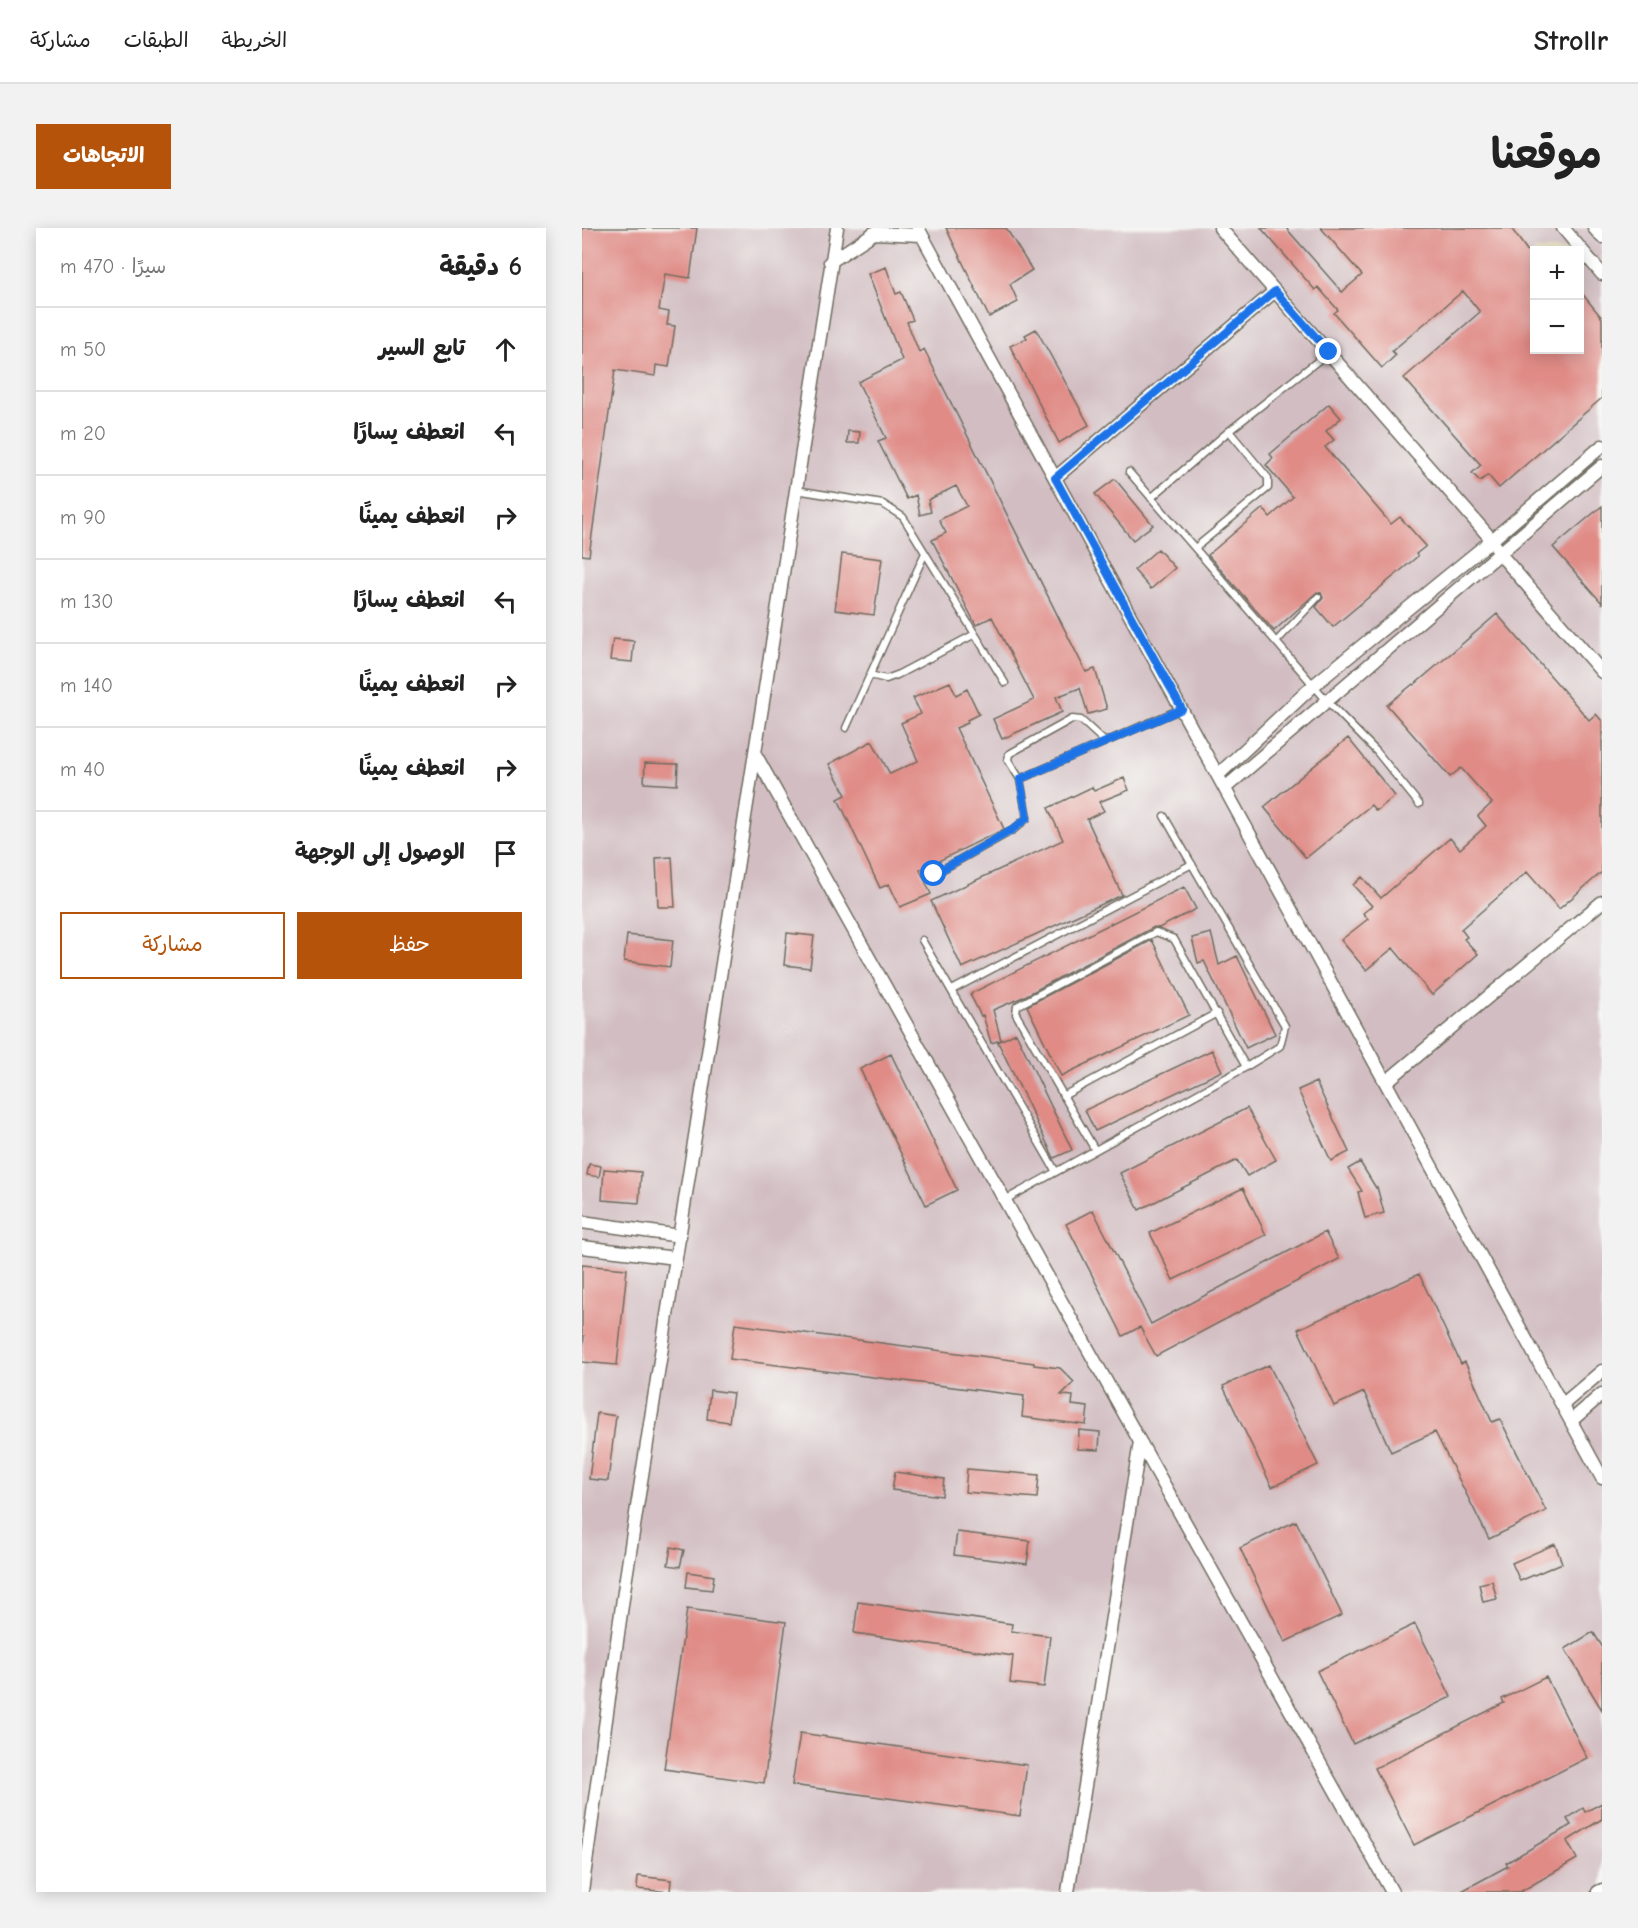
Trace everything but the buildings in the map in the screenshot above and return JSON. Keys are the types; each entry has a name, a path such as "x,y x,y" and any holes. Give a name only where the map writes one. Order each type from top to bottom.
{"street":[{"path":"582,1891 625,1584 837,228"},
{"path":"1220,228 1492,540 1500,554 1602,672"},
{"path":"1563,228 1602,274"},
{"path":"1594,228 1602,237"},
{"path":"830,262 874,233 920,232 1602,1478"},
{"path":"1055,478 1275,291"},
{"path":"1218,774 1314,685 1492,540 1602,446"},
{"path":"1225,788 1602,466"},
{"path":"755,754 1392,1892"},
{"path":"1386,1082 1602,902"},
{"path":"582,1222 680,1236"},
{"path":"582,1247 676,1258"},
{"path":"1562,1405 1602,1371"},
{"path":"1571,1421 1602,1394"},
{"path":"1068,1892 1140,1442"}],"lane":[{"path":"1151,498 1229,431 1329,352"},
{"path":"1195,548 1268,488 1268,478 1229,431"},
{"path":"1129,472 1328,702 1377,752 1419,804"},
{"path":"795,490 883,504 903,517 1005,683"},
{"path":"846,728 925,553"},
{"path":"1276,642 1318,597"},
{"path":"870,675 886,679 897,675 975,634"},
{"path":"1020,779 1182,709"},
{"path":"934,874 1012,830 1027,818 1020,779 1008,760 1009,754 1072,719 1081,720 1105,742"},
{"path":"1005,1200 1280,1046 1285,1026 1164,816"},
{"path":"951,990 1192,864"},
{"path":"1095,1150 1016,1014 1017,1006 1156,932 1174,939 1246,1067"},
{"path":"922,940 1056,1172"},
{"path":"1063,1096 1217,1013"}],"shaded area":[{"path":"582,228 1602,228 1602,1892 582,1892"}],"route":[{"path":"934,874 1012,830 1027,818 1020,779 1182,709 1055,478 1275,291 1329,352"}]}
